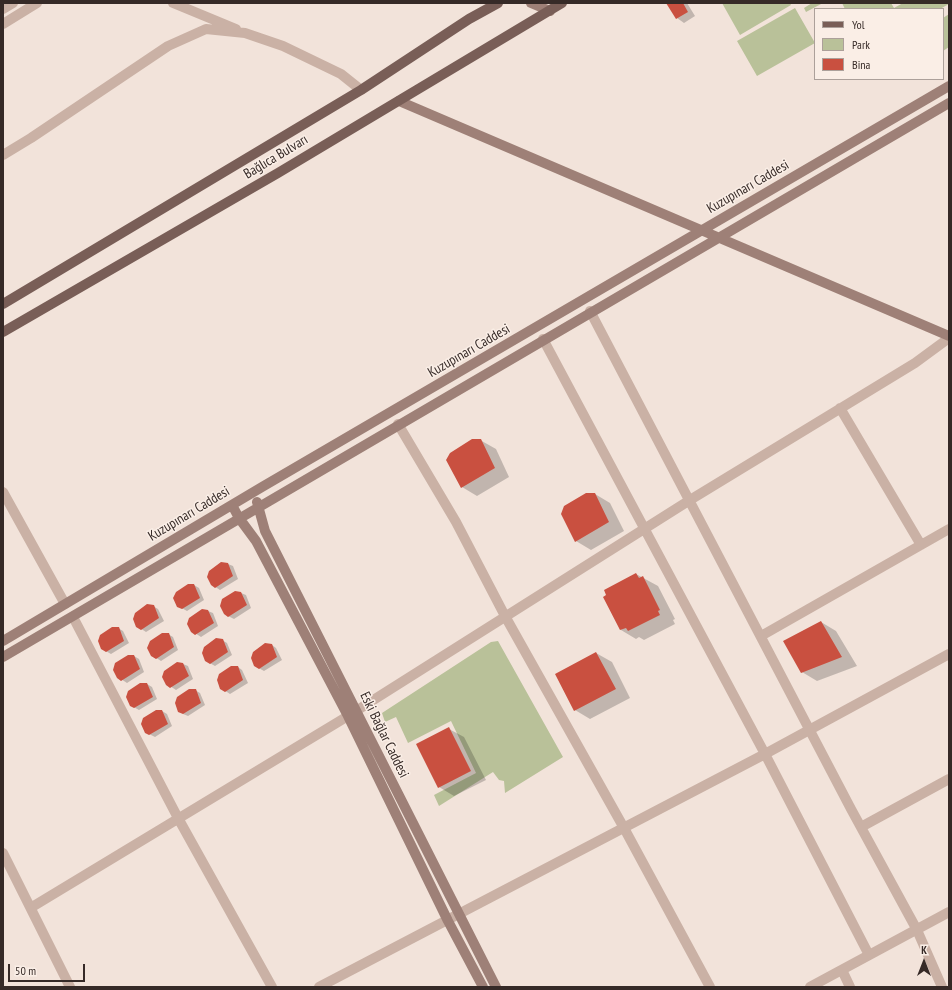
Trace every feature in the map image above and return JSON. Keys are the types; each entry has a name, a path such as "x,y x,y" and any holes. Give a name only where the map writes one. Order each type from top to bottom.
{"main road":[{"name":"Bağlıca Bulvarı","path":"3,304 361,90 469,19 498,3"},
{"name":"Bağlıca Bulvarı","path":"3,332 399,101 562,3"}],"street":[{"path":"3,9 13,3"},
{"path":"3,24 37,3"},
{"path":"173,3 313,59 341,74 361,90"},
{"path":"531,3 550,10"},
{"path":"3,154 31,138 168,46 206,29 245,33"},
{"name":"Kuzupınarı Caddesi","path":"3,641 252,493 949,86"},
{"path":"32,907 352,714 690,500 915,363 949,337 399,101"},
{"name":"Kuzupınarı Caddesi","path":"3,657 590,311 949,103"},
{"path":"590,311 811,729 861,827 917,930 942,987"},
{"path":"543,339 765,754 869,955"},
{"path":"840,408 921,545"},
{"path":"398,424 456,522 505,616 624,828 710,987"},
{"path":"3,492 65,604"},
{"name":"Eski Bağlar Caddesi","path":"252,493 259,506 265,530 448,921 483,987"},
{"name":"Eski Bağlar Caddesi","path":"232,505 239,518 256,541 352,714 459,914 496,987"},
{"path":"761,636 949,529"},
{"path":"73,617 178,818 272,987"},
{"path":"319,987 448,921 765,754 949,654"},
{"path":"861,827 949,779"},
{"path":"3,854 32,907 70,987"},
{"path":"810,987 949,912"},
{"path":"842,970 850,987"}],"green space":[{"path":"722,3 790,3 791,5 740,35"},
{"path":"812,3 823,3 806,12 804,8"},
{"path":"842,3 891,3 894,8 844,8"},
{"path":"903,3 949,4 942,8 894,8"},
{"path":"795,8 814,44 757,76 737,41"},
{"path":"949,14 949,47 944,50 944,17"},
{"path":"498,641 563,757 505,793 504,781 499,780 493,772 439,806 434,795 476,773 451,721 408,743 396,717 385,722 382,713 491,642"}],"building":[{"path":"666,3 683,3 688,12 676,19"},
{"path":"472,439 481,439 495,468 461,488 446,460 450,453"},
{"path":"586,493 595,493 609,522 575,542 561,514 564,506"},
{"path":"221,562 228,563 233,576 215,588 211,585 207,577 209,571"},
{"path":"636,573 639,578 643,576 660,610 658,611 660,615 628,631 626,628 620,630 603,597 606,595 604,590"},
{"path":"188,584 194,584 200,598 182,609 177,607 173,598 176,592"},
{"path":"235,591 241,592 247,605 228,617 224,614 220,606 222,599"},
{"path":"147,604 154,605 159,618 141,630 136,627 133,619 135,613"},
{"path":"202,609 208,610 214,623 195,635 191,632 187,624 189,618"},
{"path":"821,621 842,657 801,673 783,641"},
{"path":"112,627 119,627 124,641 106,652 101,649 98,641 100,635"},
{"path":"162,633 169,633 174,647 156,659 151,656 147,648 150,641"},
{"path":"216,638 223,639 228,652 210,664 205,661 202,653 204,647"},
{"path":"265,643 272,644 277,657 259,669 254,666 251,658 253,652"},
{"path":"596,652 616,689 574,711 555,674"},
{"path":"128,655 134,655 140,669 121,681 117,678 113,670 115,663"},
{"path":"177,662 183,663 189,676 170,688 166,685 162,677 164,671"},
{"path":"231,666 238,666 243,680 225,692 220,689 217,680 219,674"},
{"path":"140,683 147,683 153,697 134,708 130,706 126,697 128,691"},
{"path":"189,689 196,689 201,703 183,714 178,712 175,703 177,697"},
{"path":"156,710 162,710 168,724 149,735 145,733 141,724 143,718"},
{"path":"449,727 471,771 438,788 416,744"}]}
